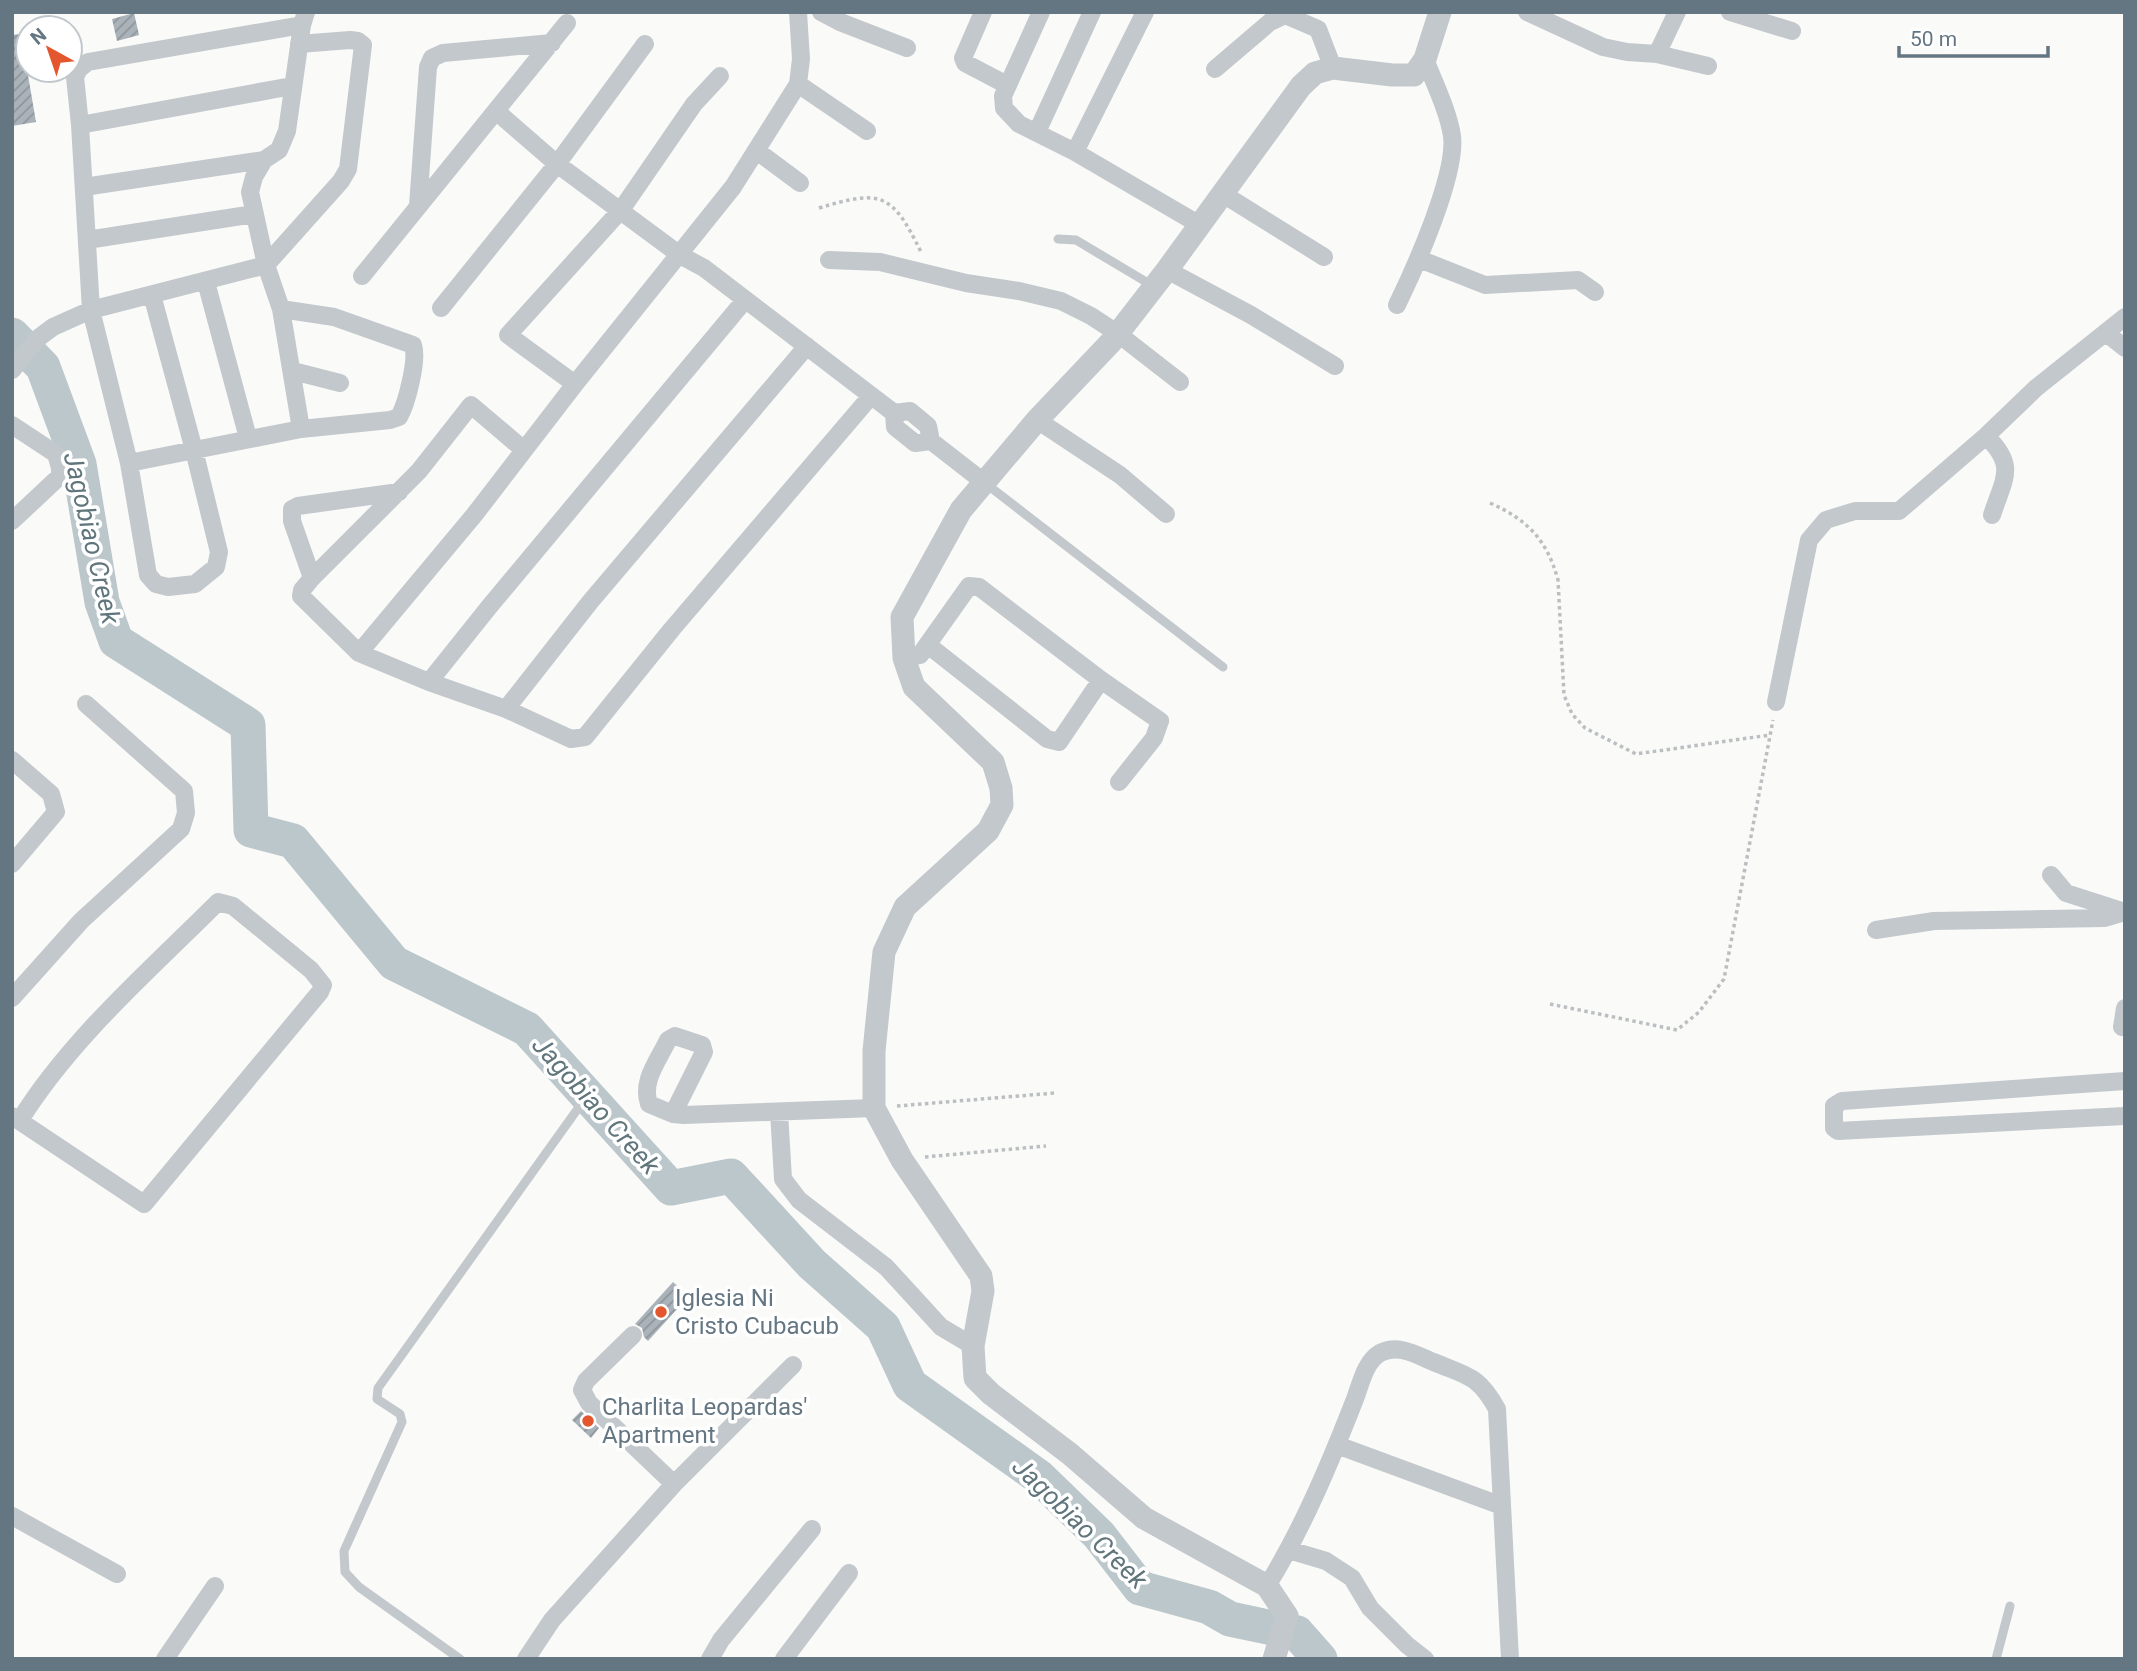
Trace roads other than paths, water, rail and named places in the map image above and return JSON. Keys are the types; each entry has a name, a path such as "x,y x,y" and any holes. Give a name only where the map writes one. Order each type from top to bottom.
{"street":[{"path":"359,653 475,514 733,187 798,84 801,59 798,12"},
{"path":"821,12 907,48"},
{"path":"983,12 962,58 965,63 1007,85"},
{"path":"1041,12 1007,85 1003,96 1004,108 1019,124 1075,152 1200,225"},
{"path":"1037,132 1092,12"},
{"path":"1075,152 1145,12"},
{"path":"1277,1649 1287,1616 1267,1586 1144,1518 1070,1454 991,1394 975,1378 974,1346 983,1290 981,1276 902,1160 874,1108 874,1051 884,952 905,907 988,831 1002,805 1001,788 993,762 914,687 904,658 902,617 961,510 1037,420 1117,333 1161,278 1301,86 1315,74 1333,68 1414,75 1425,59 1440,12"},
{"path":"1527,12 1603,47 1657,54 1708,66"},
{"path":"1657,54 1678,12"},
{"path":"1730,12 1792,31"},
{"path":"1215,69 1270,22 1285,15 1318,29 1333,68"},
{"path":"152,295 219,552 216,567 195,584 168,587 156,584 148,575 129,463 91,310 75,78 79,69 89,62 304,18 287,131 279,149 264,160 254,177 250,192 266,265 281,309 301,429"},
{"path":"362,276 567,23"},
{"path":"16,364 37,339 53,327 91,310 266,265 341,181 348,169 363,45 358,40 299,44"},
{"path":"418,206 428,67 432,58 443,53 552,43"},
{"path":"441,308 558,164 645,44"},
{"path":"1398,305 1419,259 1445,181 1452,144 1448,121 1425,59"},
{"path":"575,384 508,335 621,210 694,104 720,76"},
{"path":"798,84 867,131"},
{"path":"80,125 292,86"},
{"path":"497,112 558,164 680,255 704,268 894,413 910,411 928,426 931,441 985,483"},
{"path":"757,151 800,183"},
{"path":"84,187 264,160"},
{"path":"1223,194 1324,257"},
{"path":"87,240 254,214"},
{"path":"1419,259 1485,285 1578,280 1595,292"},
{"path":"829,260 880,262 939,277 1061,301 1117,333 1180,382"},
{"path":"1161,278 1251,315 1335,366"},
{"path":"206,282 248,438"},
{"path":"429,682 744,300"},
{"path":"129,463 248,438 399,417 416,354 413,345 334,317 281,309"},
{"path":"1776,702 1809,540 1826,520 1855,511 1899,511 1986,436 2036,388 2125,317"},
{"path":"2106,333 2125,348"},
{"path":"506,709 590,602 807,346"},
{"path":"293,371 340,383"},
{"path":"524,450 471,405 419,471 312,578 302,590 301,596 359,653 429,682 506,709 571,739 584,737 871,396"},
{"path":"1037,420 1120,475 1166,514"},
{"path":"12,425 56,454 60,468 60,476 14,516"},
{"path":"1986,436 2001,451 2006,463 2004,480 1992,515"},
{"path":"312,578 292,521 292,509 399,492"},
{"path":"904,658 920,655 969,586 979,587 1101,680 1160,721 1154,738 1119,782"},
{"path":"928,645 1047,739 1059,742 1101,680"},
{"path":"12,998 82,921 181,829 186,813 184,791 86,704"},
{"path":"12,760 51,794 56,812 12,864"},
{"path":"2051,875 2066,893 2125,912"},
{"path":"218,902 233,906 311,970 323,985 145,1204 16,1118 79,1042 218,902"},
{"path":"1876,930 1934,921 2105,918 2125,912"},
{"path":"2122,1027 2125,1009"},
{"path":"2125,1081 1842,1101 1834,1107 1834,1128 1838,1131 2125,1116"},
{"path":"673,1114 874,1108"},
{"path":"779,1112 783,1179 799,1200 886,1267 941,1326 974,1346"},
{"path":"633,1335 586,1381 582,1390 589,1402 674,1484"},
{"path":"1267,1586 1289,1550 1337,1445 1368,1364 1381,1353 1401,1348 1473,1378 1486,1388 1497,1409 1510,1659"},
{"path":"526,1659 552,1620 674,1484 793,1365"},
{"path":"1337,1445 1503,1506"},
{"path":"12,1516 117,1574"},
{"path":"710,1659 721,1640 812,1529"},
{"path":"1289,1550 1326,1560 1352,1578 1370,1608 1425,1659"},
{"path":"784,1659 849,1573"},
{"path":"165,1659 215,1586"}],"lane":[{"path":"1058,239 1076,240 1161,278"},
{"path":"985,483 1223,667"},
{"path":"460,1659 359,1587 345,1572 344,1551 402,1422 400,1414 377,1399 378,1388 579,1108"},
{"path":"1996,1659 2010,1606"}],"waterway":[{"name":"Jagobiao Creek","path":"12,335 43,367 79,464 102,602 116,641 248,725 251,830 293,841 394,963 527,1029 671,1188 731,1176 812,1264 883,1327 910,1385 1039,1477 1099,1535 1140,1588 1209,1607 1230,1619 1297,1633 1320,1659"}],"place":[{"name":"Iglesia Ni Cristo Cubacub","path":"661,1312"},
{"name":"Charlita Leopardas' Apartment","path":"588,1421"}]}
